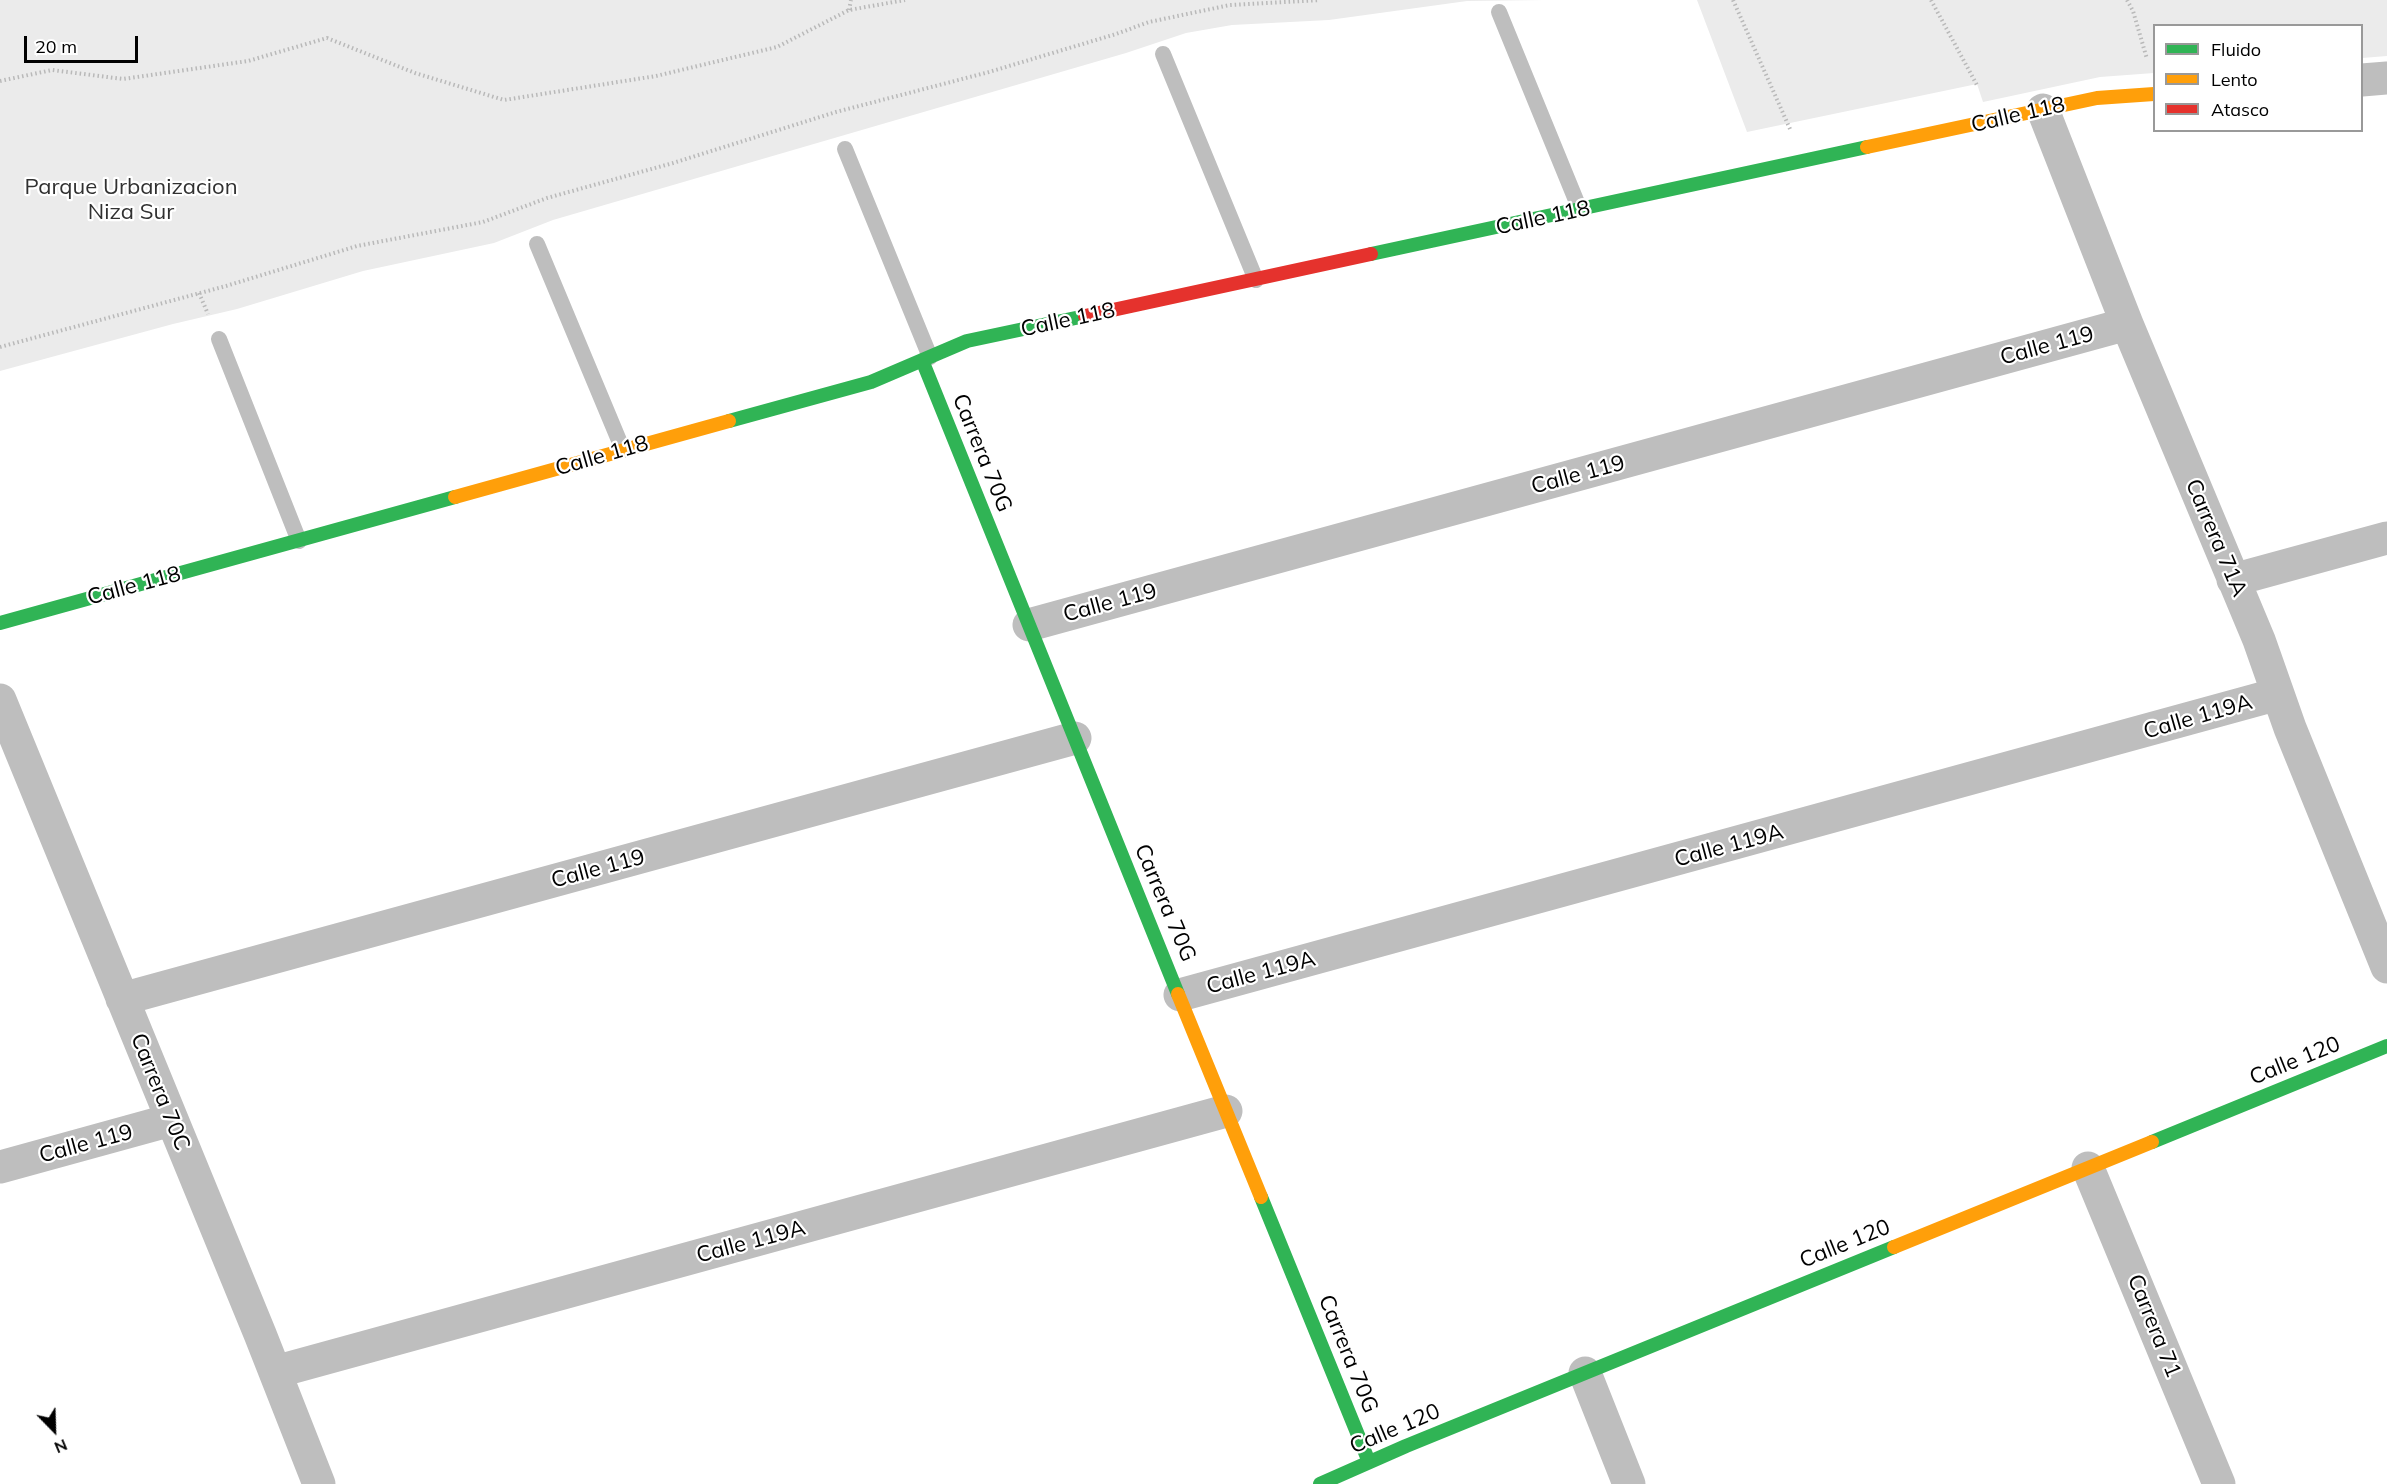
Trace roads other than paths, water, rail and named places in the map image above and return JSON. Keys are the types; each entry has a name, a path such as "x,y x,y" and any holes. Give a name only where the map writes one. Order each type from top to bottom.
{"street":[{"path":"2363,80 2387,78"},
{"name":"Calle 118","path":"0,623 871,382 967,342 2097,98 2153,94"},
{"name":"Carrera 71A","path":"2043,110 2127,324 2259,640 2290,728 2387,967"},
{"name":"Calle 119","path":"1029,625 2127,324"},
{"name":"Carrera 70G","path":"926,359 1074,738 1369,1462"},
{"path":"2233,580 2387,538"},
{"name":"Calle 119A","path":"1180,995 2278,694"},
{"name":"Carrera 70C","path":"0,700 319,1484"},
{"name":"Calle 119","path":"122,999 1074,738"},
{"name":"Calle 120","path":"1320,1484 1585,1373 2387,1046"},
{"name":"Calle 119A","path":"275,1372 1226,1112"},
{"name":"Calle 119","path":"0,1167 171,1120"},
{"name":"Carrera 71","path":"2088,1168 2219,1484"},
{"path":"1585,1373 1629,1484"}],"lane":[{"path":"1499,12 1580,210"},
{"path":"1163,54 1256,280"},
{"path":"845,149 926,359"},
{"path":"537,244 622,450"},
{"path":"219,339 299,541"}],"park label":[{"name":"Parque Urbanizacion Niza Sur","path":"131,200"}]}
